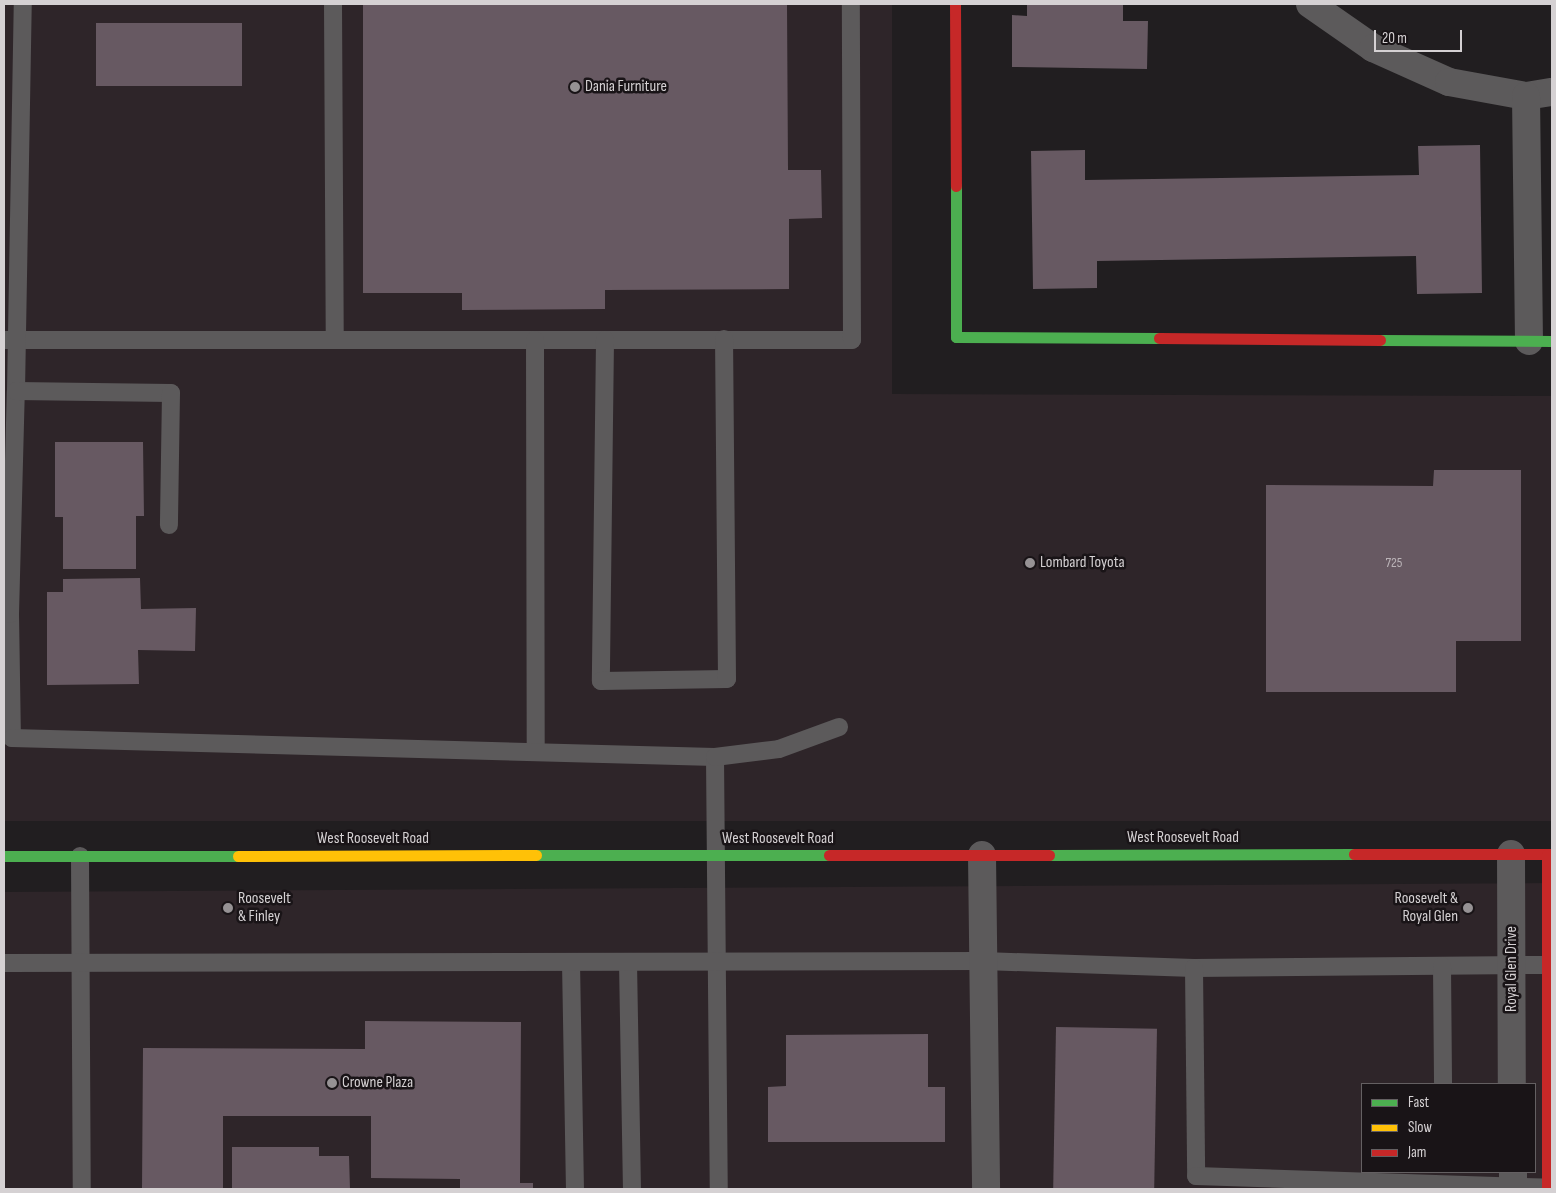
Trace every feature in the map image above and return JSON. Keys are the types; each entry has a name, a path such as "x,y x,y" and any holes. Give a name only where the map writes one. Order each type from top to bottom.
{"main road":[{"path":"955,4 956,337 1541,341"},
{"path":"1549,1188 1550,854"},
{"name":"West Roosevelt Road","path":"4,856 1550,854"}],"street":[{"path":"1310,4 1373,48 1449,82 1539,94 1541,341"},
{"name":"Royal Glen Drive","path":"1511,854 1512,1083"},
{"path":"982,855 986,1189"}],"lane":[{"path":"23,4 10,340 16,391 7,614 12,738 715,757 779,749 839,727"},
{"path":"333,4 335,339"},
{"path":"10,340 852,340 852,4"},
{"path":"535,340 536,752"},
{"path":"605,340 601,681 727,679 724,340"},
{"path":"16,391 171,393 169,525"},
{"path":"715,757 719,1189"},
{"path":"80,856 82,1189"},
{"path":"4,963 983,961 1194,968 1550,965"},
{"path":"571,962 575,1189"},
{"path":"628,962 632,1189"},
{"path":"1442,966 1443,1083"},
{"path":"1194,968 1196,1176 1443,1179 1513,1183 1549,1188"}],"shaded area":[{"path":"4,4 892,4 892,394 1552,396 1552,821 4,821"},
{"path":"1552,883 1552,1189 4,1189 4,892"}],"building":[{"name":"Dania Furniture","path":"363,4 787,4 788,170 821,170 822,218 789,219 789,289 605,290 605,309 462,310 462,293 363,293"},
{"path":"1027,4 1123,4 1123,21 1148,21 1147,69 1012,67 1012,15 1027,16"},
{"path":"96,23 242,23 242,86 96,86"},
{"path":"1480,145 1482,293 1417,294 1416,256 1097,261 1097,288 1033,289 1031,151 1085,150 1085,180 1419,175 1418,146"},
{"path":"55,442 143,442 144,516 136,516 136,569 63,569 63,517 55,517"},
{"path":"1434,470 1521,470 1521,641 1456,641 1456,692 1266,692 1266,485 1433,486"},
{"path":"140,578 141,609 196,608 195,651 138,650 139,684 47,685 47,592 63,592 63,579"},
{"name":"Crowne Plaza","path":"365,1021 521,1022 520,1183 533,1183 533,1189 460,1189 460,1179 371,1178 371,1116 223,1116 223,1189 142,1189 143,1048 365,1049"},
{"path":"1056,1027 1157,1029 1154,1189 1053,1189"},
{"path":"928,1034 928,1087 945,1087 945,1142 768,1142 768,1087 786,1086 786,1035"},
{"path":"232,1147 319,1147 319,1156 349,1156 350,1189 232,1189"}],"traffic: fast":[{"path":"956,186 956,337 1159,338"},
{"path":"1380,340 1552,341"},
{"path":"1049,855 1354,854"},
{"path":"536,855 829,855"},
{"path":"4,856 238,856"}],"traffic: slow":[{"path":"238,856 536,855"}],"traffic: jam":[{"path":"955,4 956,186"},
{"path":"1159,338 1380,340"},
{"path":"1354,854 1552,854"},
{"path":"1547,854 1547,1189"},
{"path":"829,855 1049,855"}],"place":[{"name":"Dania Furniture","path":"575,87"},
{"name":"Lombard Toyota","path":"1030,563"},
{"name":"Roosevelt & Finley","path":"228,908"},
{"name":"Roosevelt & Royal Glen","path":"1468,908"},
{"name":"Crowne Plaza","path":"332,1083"}]}
